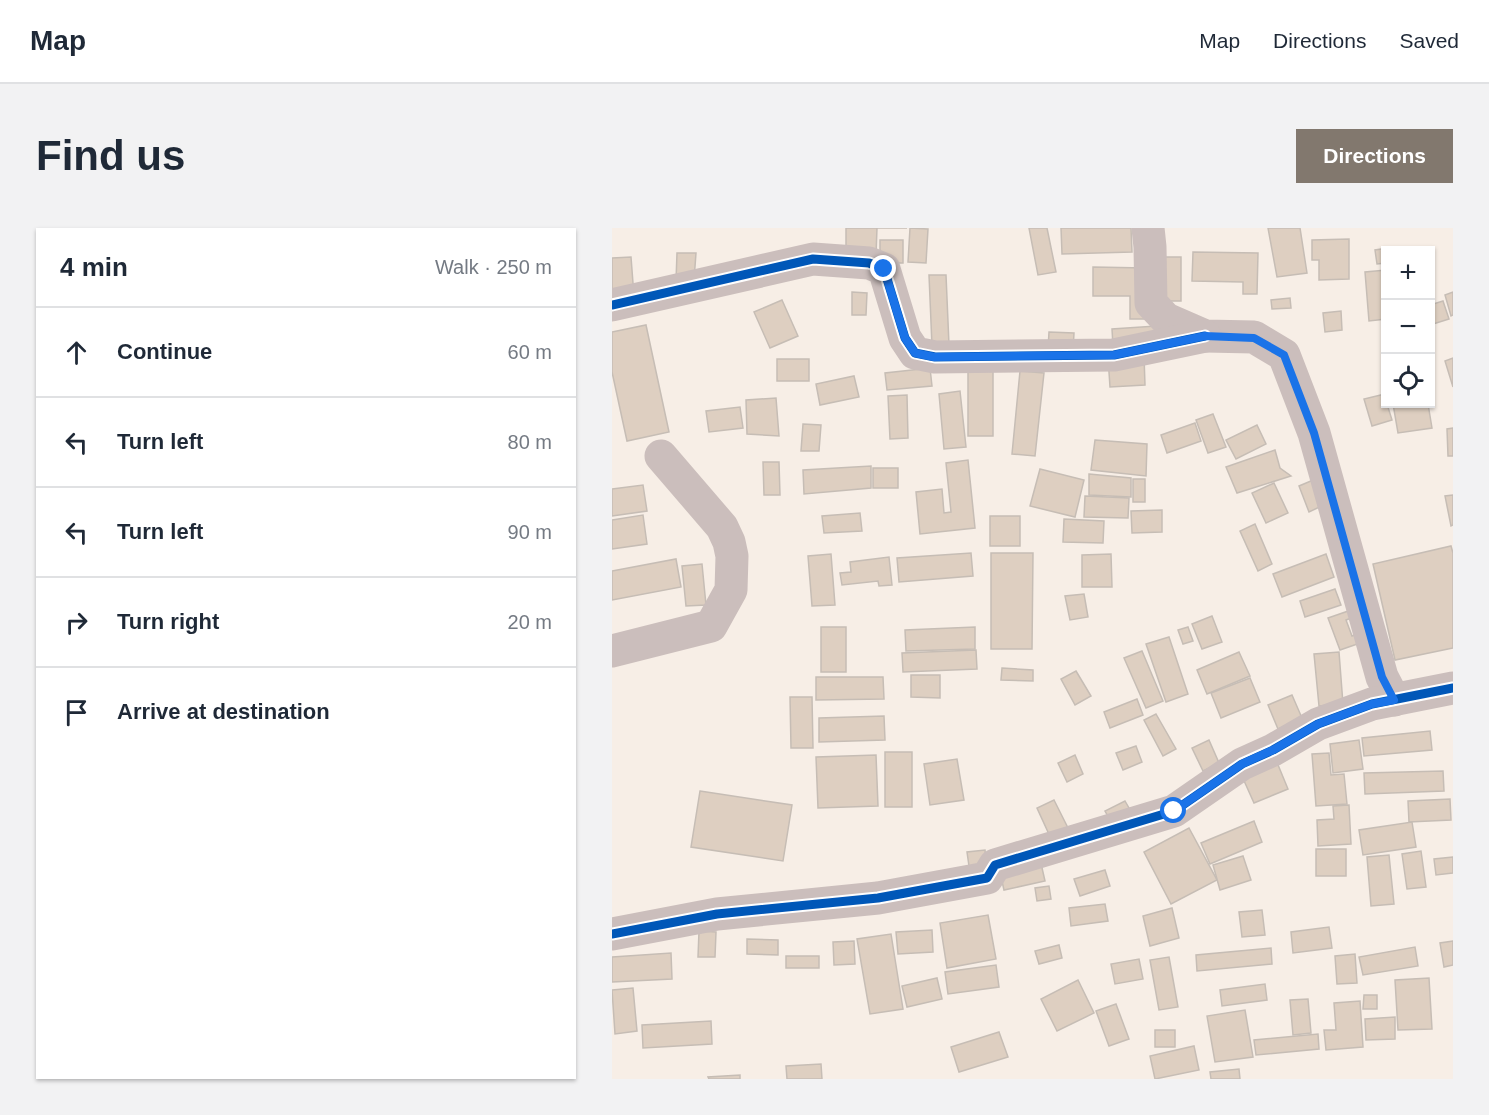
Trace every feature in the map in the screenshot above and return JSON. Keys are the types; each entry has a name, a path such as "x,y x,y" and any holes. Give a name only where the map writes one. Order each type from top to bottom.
{"street":[{"path":"1148,228 1151,303 1166,319 1205,336"},
{"path":"612,305 813,259 869,262 884,269 905,338 915,353 934,357 1114,355 1205,336 1254,338 1284,355 1314,433 1382,677 1394,700"},
{"path":"612,651 711,627 731,590 732,556 722,527 661,456"},
{"path":"612,934 717,914 878,898 987,878 995,865 1174,811 1242,764 1273,750 1318,724 1372,704 1453,688"}],"building":[{"path":"846,228 877,228 876,255 846,255"},
{"path":"910,228 928,229 926,263 908,262"},
{"path":"1029,228 1047,228 1056,272 1038,275"},
{"path":"1061,228 1131,228 1132,252 1062,254"},
{"path":"1268,228 1300,228 1307,273 1277,277"},
{"path":"1349,239 1349,279 1319,280 1319,260 1312,260 1312,240"},
{"path":"880,240 903,240 903,263 880,263"},
{"path":"1381,249 1381,264 1377,264 1375,250"},
{"path":"1193,252 1258,253 1257,294 1243,294 1243,282 1192,281"},
{"path":"677,253 696,253 694,280 676,281"},
{"path":"631,257 634,296 612,297 612,258"},
{"path":"1165,257 1181,257 1181,301 1166,301"},
{"path":"1093,267 1145,268 1144,319 1130,319 1130,296 1093,296"},
{"path":"1381,270 1381,320 1369,321 1365,272"},
{"path":"929,275 946,275 949,345 932,346"},
{"path":"852,292 867,293 866,315 852,315"},
{"path":"1453,292 1453,315 1451,316 1445,295"},
{"path":"1290,298 1291,308 1272,309 1271,300"},
{"path":"782,300 798,336 770,348 754,312"},
{"path":"1443,301 1449,319 1435,323 1435,303"},
{"path":"1341,311 1342,330 1325,332 1323,313"},
{"path":"646,325 669,432 627,441 612,372 612,332"},
{"path":"1156,326 1157,343 1113,346 1112,329"},
{"path":"1049,332 1074,333 1073,351 1048,349"},
{"path":"1144,356 1145,385 1110,387 1108,357"},
{"path":"1453,358 1453,387 1445,361"},
{"path":"777,359 809,359 809,381 777,381"},
{"path":"930,368 932,386 887,390 885,373"},
{"path":"968,370 993,370 993,436 968,436"},
{"path":"1020,371 1044,373 1035,456 1012,454"},
{"path":"854,376 859,397 820,405 816,384"},
{"path":"960,391 966,447 944,449 939,394"},
{"path":"907,395 908,438 890,439 888,396"},
{"path":"1381,395 1381,408 1388,408 1392,420 1372,426 1364,399"},
{"path":"776,398 779,436 747,434 746,400"},
{"path":"740,407 743,428 709,432 706,411"},
{"path":"1394,408 1429,408 1432,428 1398,433"},
{"path":"1213,414 1226,447 1208,453 1196,420"},
{"path":"1195,423 1201,441 1167,453 1161,435"},
{"path":"803,424 821,425 819,451 801,451"},
{"path":"1257,425 1266,444 1236,459 1226,440"},
{"path":"1453,428 1453,456 1448,456 1447,429"},
{"path":"1095,440 1147,444 1146,476 1091,470"},
{"path":"1275,450 1280,468 1291,476 1237,493 1226,467"},
{"path":"968,460 975,528 920,534 916,492 942,489 944,513 951,512 946,463"},
{"path":"763,462 779,462 780,495 764,495"},
{"path":"871,466 871,488 804,494 803,470"},
{"path":"873,468 898,468 898,488 873,488"},
{"path":"1040,469 1084,480 1075,517 1030,506"},
{"path":"1089,474 1131,478 1131,497 1089,495"},
{"path":"1318,478 1330,502 1309,512 1299,486"},
{"path":"1133,479 1145,479 1145,502 1133,502"},
{"path":"1274,483 1288,513 1266,523 1252,493"},
{"path":"643,485 647,511 612,516 612,489"},
{"path":"1453,495 1453,525 1451,526 1445,496"},
{"path":"1085,496 1129,498 1128,518 1084,517"},
{"path":"1162,510 1162,532 1132,533 1131,511"},
{"path":"860,513 862,531 824,533 822,516"},
{"path":"643,515 647,544 612,549 612,520"},
{"path":"990,516 1020,516 1020,546 990,546"},
{"path":"1064,519 1104,521 1103,543 1063,542"},
{"path":"1255,524 1272,564 1258,571 1240,531"},
{"path":"1451,546 1453,553 1453,648 1395,660 1373,564"},
{"path":"971,553 973,576 899,582 897,558"},
{"path":"991,553 1033,553 1032,649 991,649"},
{"path":"831,554 835,605 812,606 808,556"},
{"path":"1111,554 1112,587 1082,587 1082,555"},
{"path":"1326,554 1334,577 1282,597 1273,574"},
{"path":"889,557 892,585 879,586 878,581 842,585 840,573 851,572 850,562"},
{"path":"676,559 681,587 612,600 612,571"},
{"path":"702,564 706,605 686,606 682,566"},
{"path":"1335,589 1341,605 1305,617 1300,601"},
{"path":"1084,594 1088,617 1070,620 1065,596"},
{"path":"1354,609 1357,616 1346,620 1352,636 1363,632 1366,641 1340,650 1328,618"},
{"path":"1212,616 1222,642 1202,649 1192,624"},
{"path":"821,627 846,627 846,672 821,672"},
{"path":"975,627 975,649 906,651 905,630"},
{"path":"1188,627 1193,641 1183,644 1178,630"},
{"path":"1169,637 1188,694 1166,702 1146,644"},
{"path":"976,650 977,669 903,672 902,653"},
{"path":"1142,651 1163,701 1146,708 1124,658"},
{"path":"1239,652 1250,676 1207,694 1197,670"},
{"path":"1339,652 1343,704 1319,706 1314,654"},
{"path":"1002,668 1033,670 1033,681 1001,680"},
{"path":"1076,671 1091,696 1075,705 1061,679"},
{"path":"911,675 940,675 940,698 911,697"},
{"path":"816,677 883,677 884,699 816,700"},
{"path":"1250,678 1260,702 1221,718 1211,693"},
{"path":"1292,695 1302,718 1278,729 1268,705"},
{"path":"790,697 812,697 813,748 791,748"},
{"path":"1137,699 1143,715 1110,728 1104,712"},
{"path":"1156,714 1176,749 1163,756 1144,720"},
{"path":"884,716 885,740 819,742 819,718"},
{"path":"1430,731 1432,750 1364,756 1362,738"},
{"path":"1209,740 1219,763 1203,771 1192,748"},
{"path":"1359,740 1363,769 1333,773 1330,744"},
{"path":"1136,746 1142,762 1123,770 1116,753"},
{"path":"885,752 912,752 912,807 885,807"},
{"path":"1329,753 1331,775 1344,774 1347,804 1316,806 1312,754"},
{"path":"876,755 878,806 818,808 816,757"},
{"path":"1075,755 1083,774 1067,782 1058,763"},
{"path":"957,759 964,800 930,805 924,764"},
{"path":"1276,760 1288,789 1254,803 1241,774"},
{"path":"1443,771 1444,791 1365,794 1364,773"},
{"path":"700,791 792,805 783,861 691,847"},
{"path":"1450,799 1451,820 1409,822 1408,801"},
{"path":"1054,800 1071,834 1053,843 1037,808"},
{"path":"1125,801 1133,815 1113,825 1105,811"},
{"path":"1349,805 1351,844 1318,846 1317,820 1334,819 1333,806"},
{"path":"1254,821 1262,842 1210,864 1201,843"},
{"path":"1412,822 1416,847 1363,855 1359,830"},
{"path":"1189,828 1217,880 1171,904 1144,852"},
{"path":"1316,849 1346,849 1346,876 1316,876"},
{"path":"985,850 987,871 970,873 967,852"},
{"path":"1421,851 1426,887 1407,889 1402,854"},
{"path":"1389,855 1394,904 1371,906 1367,857"},
{"path":"1243,856 1251,880 1220,890 1213,865"},
{"path":"1453,857 1453,873 1436,875 1434,859"},
{"path":"1040,859 1045,881 1004,890 999,868"},
{"path":"1105,870 1110,886 1080,896 1074,879"},
{"path":"1049,886 1051,899 1037,901 1035,888"},
{"path":"1105,904 1108,921 1071,926 1069,908"},
{"path":"1172,908 1179,938 1150,946 1143,916"},
{"path":"1262,910 1265,935 1242,937 1239,912"},
{"path":"988,915 996,959 947,968 940,923"},
{"path":"1329,927 1332,948 1293,953 1291,932"},
{"path":"932,930 933,952 898,954 896,932"},
{"path":"699,931 716,932 715,957 698,957"},
{"path":"891,934 903,1009 870,1014 857,939"},
{"path":"747,939 778,940 778,955 747,954"},
{"path":"854,941 855,964 834,965 833,942"},
{"path":"1453,941 1453,965 1444,967 1440,943"},
{"path":"1059,945 1062,958 1039,964 1035,951"},
{"path":"1415,947 1418,966 1363,975 1359,957"},
{"path":"1271,948 1272,964 1197,971 1196,955"},
{"path":"671,953 672,979 612,982 612,957"},
{"path":"1355,954 1357,983 1337,984 1335,956"},
{"path":"786,956 819,956 819,968 786,968"},
{"path":"1169,957 1178,1007 1159,1010 1150,960"},
{"path":"1139,959 1143,979 1115,984 1111,964"},
{"path":"996,965 999,987 948,994 945,972"},
{"path":"937,978 942,999 907,1007 902,986"},
{"path":"1429,978 1432,1029 1398,1030 1395,980"},
{"path":"1078,980 1094,1013 1057,1031 1041,999"},
{"path":"1265,984 1267,1000 1222,1006 1220,990"},
{"path":"633,988 637,1031 615,1034 612,990"},
{"path":"1364,995 1377,995 1377,1009 1363,1009"},
{"path":"1308,999 1311,1033 1293,1035 1290,1000"},
{"path":"1360,1001 1363,1047 1326,1050 1324,1030 1336,1030 1334,1003"},
{"path":"1116,1004 1129,1039 1109,1046 1096,1011"},
{"path":"1245,1010 1253,1057 1215,1062 1207,1016"},
{"path":"1395,1017 1395,1039 1366,1040 1365,1019"},
{"path":"711,1021 712,1044 643,1048 642,1025"},
{"path":"1155,1030 1175,1030 1175,1047 1155,1047"},
{"path":"999,1032 1008,1057 959,1072 951,1047"},
{"path":"1318,1034 1319,1049 1256,1055 1254,1040"},
{"path":"1194,1046 1199,1070 1155,1079 1150,1056"},
{"path":"821,1064 822,1079 787,1079 786,1066"},
{"path":"1239,1069 1240,1079 1211,1079 1210,1072"},
{"path":"740,1075 740,1079 709,1079 708,1077"}],"cycle path":[{"path":"612,305 813,259 869,263 884,269 905,338 915,353 935,357 1114,355 1205,336"},
{"path":"612,934 717,914 878,898 987,878 995,865 1174,811 1242,764 1273,750 1318,724 1372,704 1453,688"}],"route":[{"path":"884,269 905,338 915,353 934,357 1114,355 1205,336 1254,338 1284,355 1314,433 1382,677 1394,700 1372,704 1318,724 1273,750 1242,764 1174,811"}]}
